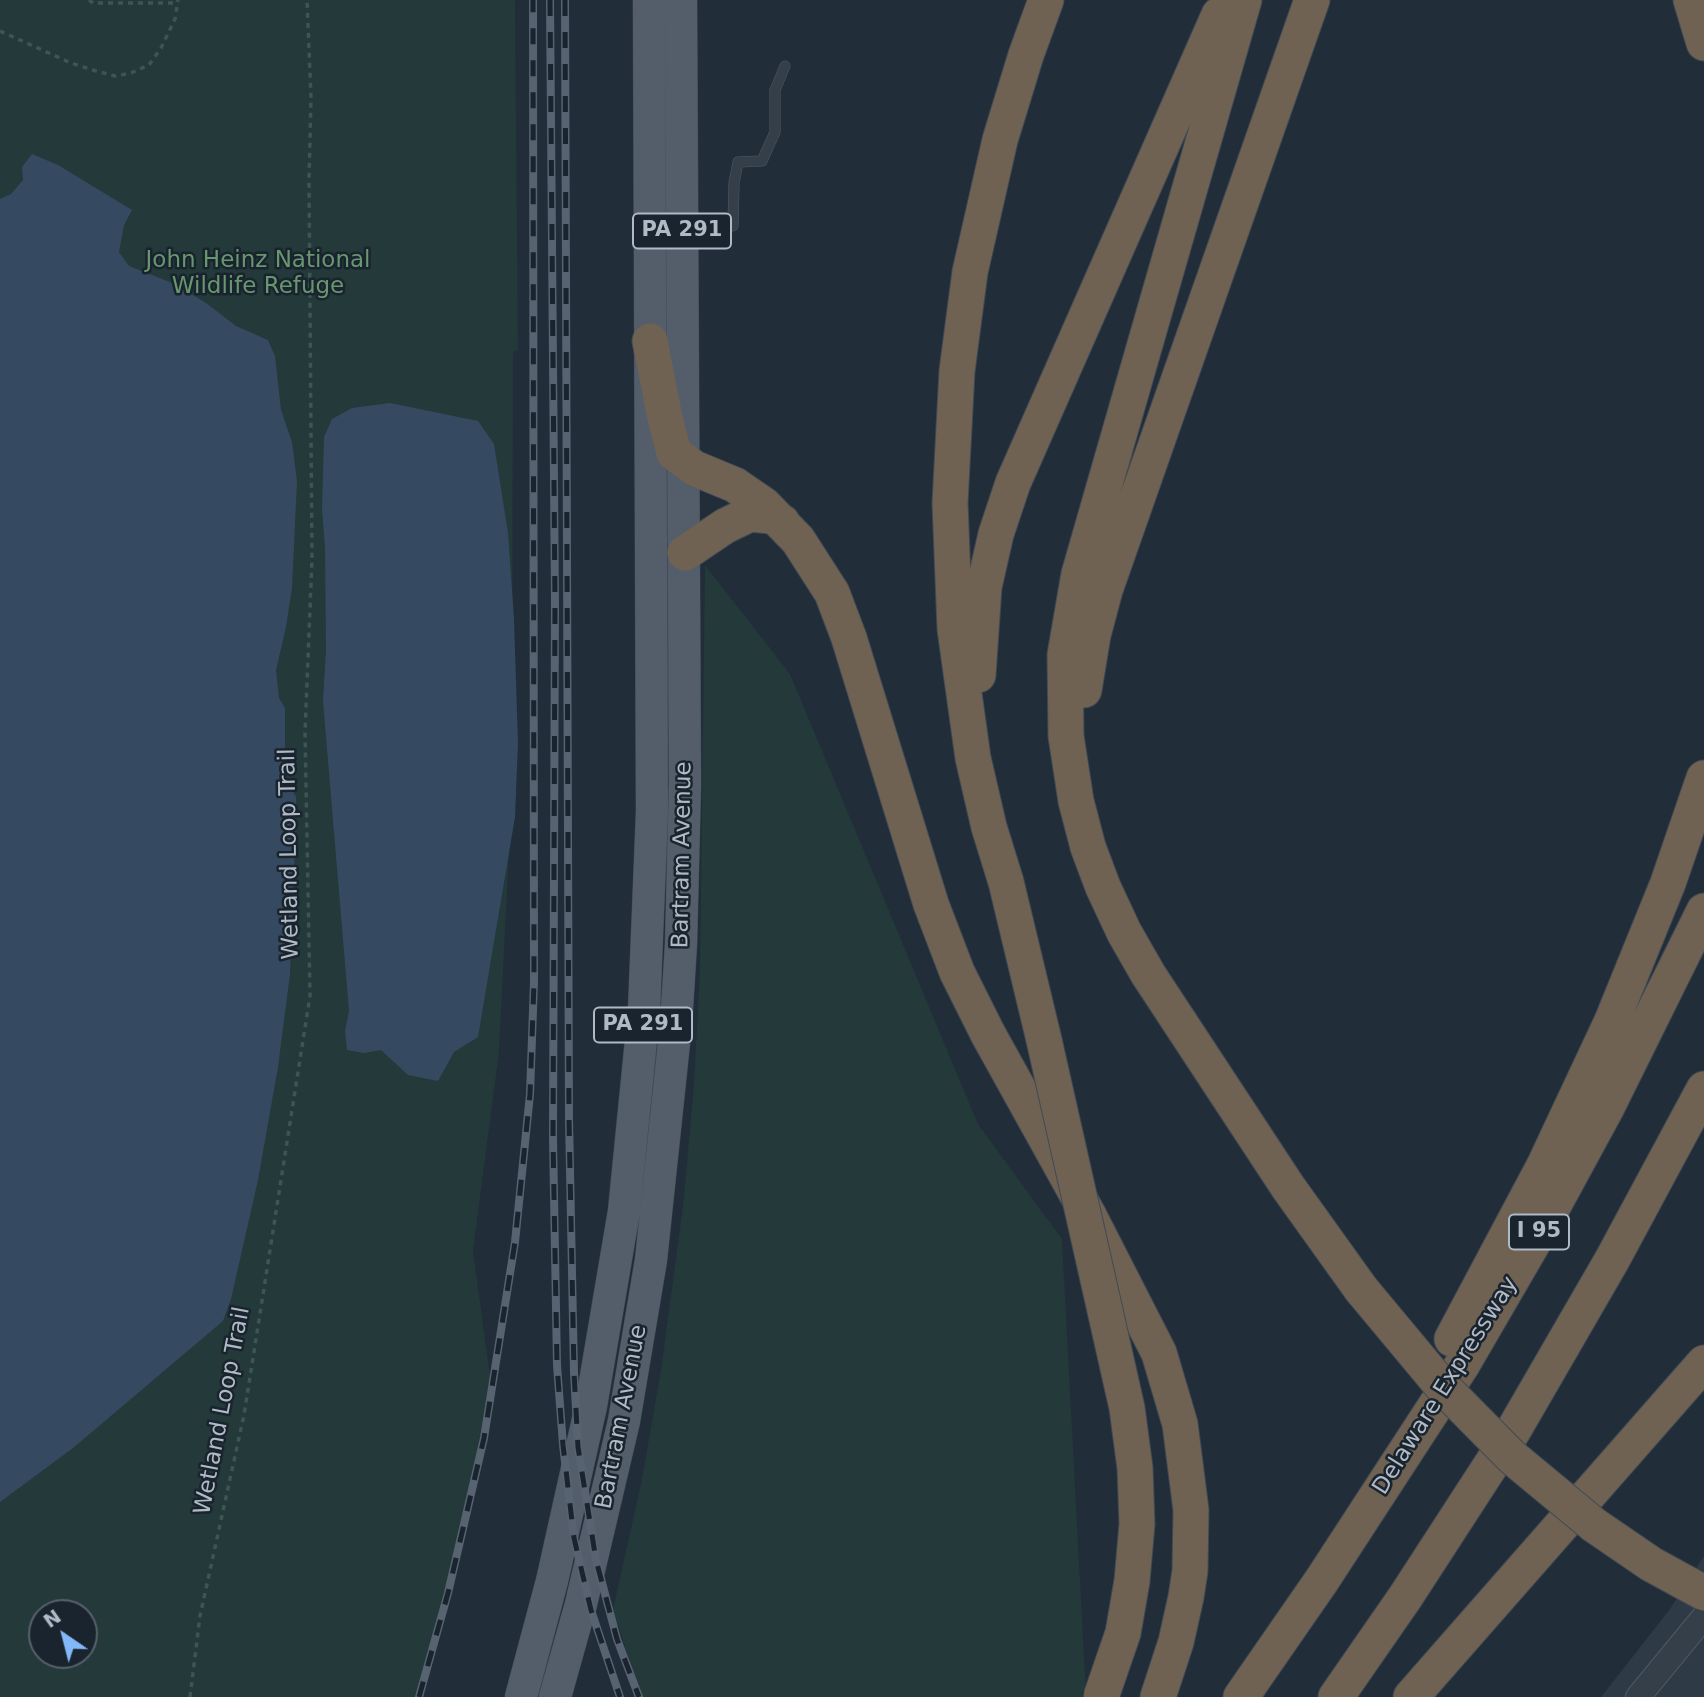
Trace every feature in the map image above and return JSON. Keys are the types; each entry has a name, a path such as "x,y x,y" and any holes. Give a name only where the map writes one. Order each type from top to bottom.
{"highway":[{"path":"1046,0 1012,98 980,222 963,321 951,461 951,543 955,629 981,792 1044,1040 1127,1408 1135,1468 1137,1524 1130,1594 1116,1657 1101,1697"},
{"path":"1006,882 979,717 979,636 989,560 1018,471 1192,81 1225,0"},
{"path":"1244,0 1087,545 1073,602 1065,655 1066,736 1076,801 1088,847 1113,909 1136,953 1307,1215 1361,1289 1441,1385 1520,1464 1623,1546 1704,1593"},
{"path":"1201,1051 1133,925 1101,848 1090,809 1083,766 1085,679 1105,590 1312,0"},
{"path":"1691,0 1704,43"},
{"path":"650,341 673,449 683,461 705,474 735,485 764,505 803,546 825,578 844,620 931,904 957,972 1136,1305 1166,1375 1185,1453 1191,1540 1190,1571 1181,1620 1158,1697"},
{"path":"685,553 724,526 750,514 772,516 782,522"},
{"path":"1349,1540 1452,1338 1523,1208 1569,1114 1649,931 1704,778"},
{"name":"Delaware Expressway","path":"1241,1697 1349,1540 1462,1365 1513,1279 1618,1087 1704,911"},
{"path":"1336,1697 1406,1596 1513,1431 1631,1227 1704,1089"},
{"path":"1411,1697 1704,1363"}],"main road":[{"name":"Bartram Avenue","path":"555,1697 584,1591 624,1421 651,1260 661,1184 681,944 685,785 683,461 649,0"},
{"name":"Bartram Avenue","path":"521,1697 552,1581 591,1406 614,1279 644,1010 652,812 650,341 666,224 681,0"}],"street":[{"path":"1638,1697 1704,1618"},
{"path":"1651,1697 1704,1618"}],"lane":[{"path":"666,224 733,226 734,183 738,162 762,161 775,132 775,90 785,66"}],"path":[{"path":"0,31 71,63 115,76 149,65 175,19 178,2 93,3 89,0"},
{"name":"Wetland Loop Trail","path":"190,1697 200,1616 244,1415 310,996 305,732 312,559 309,194 311,98 307,0"}],"shaded area":[{"path":"1704,1556 1704,1697 1601,1697 1670,1609"}],"green space":[{"name":"John Heinz National Wildlife Refuge","path":"0,0 515,0 518,350 513,352 512,792 499,1052 473,1251 492,1390 463,1537 420,1697 0,1697"},
{"path":"705,565 790,674 978,1124 1062,1239 1086,1694 1084,1697 643,1697 626,1650 613,1609 641,1484 661,1370 684,1198 694,1083 700,968"}],"water":[{"path":"32,154 58,165 132,210 124,225 119,252 129,266 175,284 236,326 268,340 275,356 281,410 292,442 297,481 292,588 276,670 279,698 285,708 285,776 296,797 296,820 290,974 278,1067 258,1180 231,1299 223,1321 73,1448 0,1502 0,199 11,194 23,180 22,167"},
{"path":"390,403 478,421 494,444 508,533 518,743 515,817 478,1037 454,1052 438,1081 408,1075 381,1050 364,1053 347,1050 345,1031 349,1011 323,701 326,650 322,509 324,437 332,419 352,408"}],"railway":[{"path":"419,1697 448,1593 484,1438 515,1242 530,1094 534,982 533,0"},
{"path":"550,0 555,601 553,1138 557,1365 574,1538 591,1610 620,1697"},
{"path":"565,0 569,1119 574,1372 578,1447 596,1560 617,1639 639,1697"}]}
